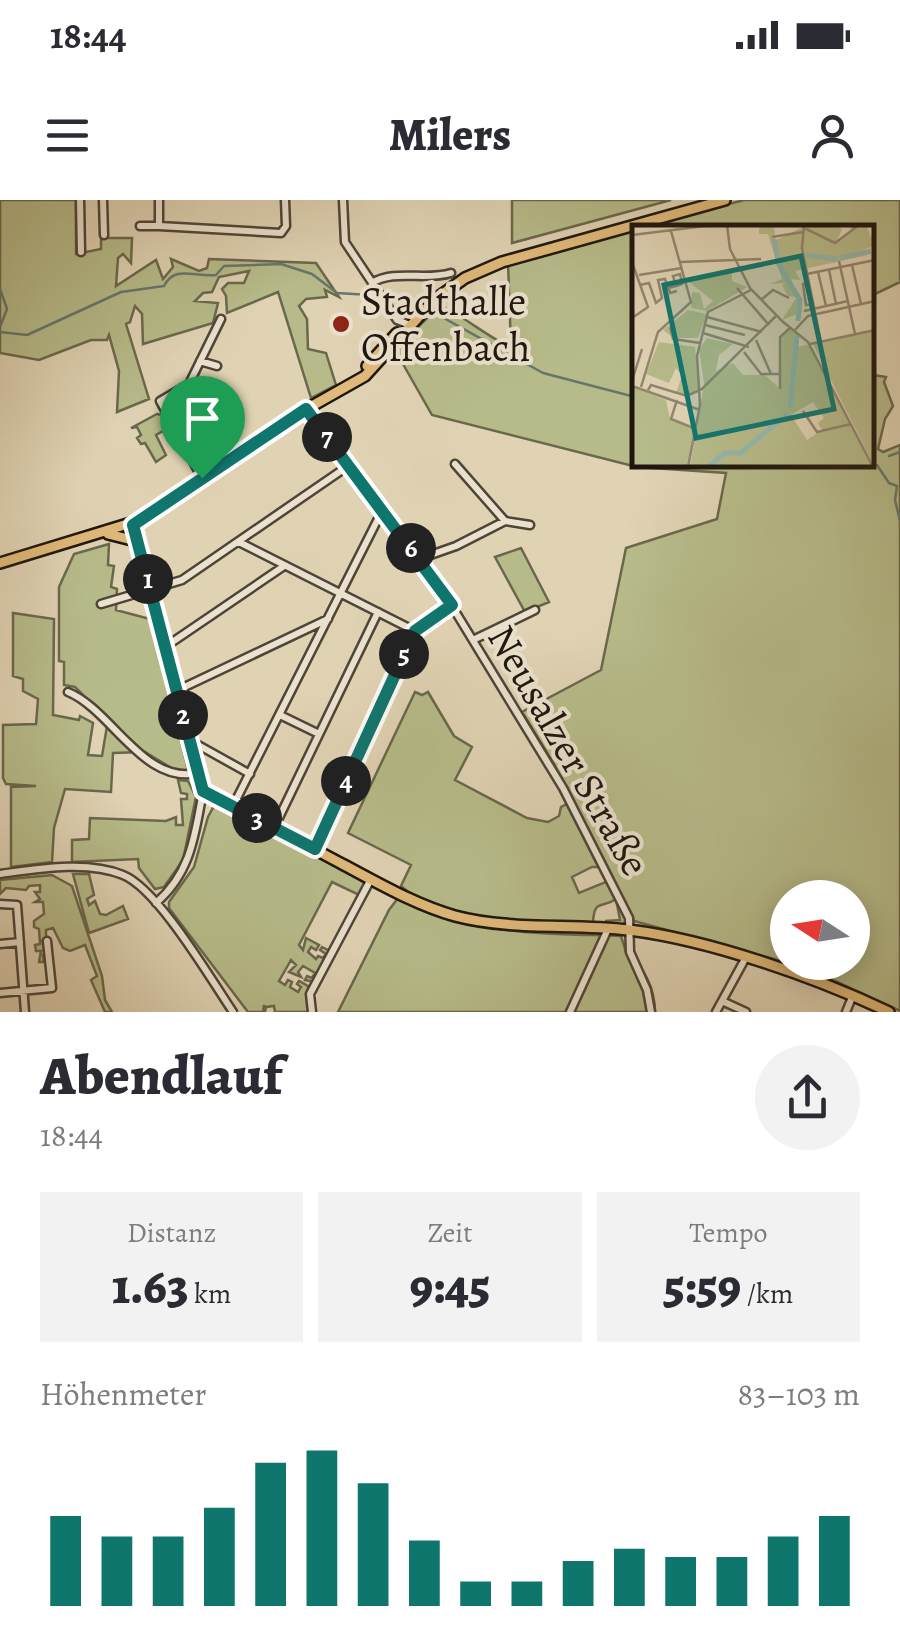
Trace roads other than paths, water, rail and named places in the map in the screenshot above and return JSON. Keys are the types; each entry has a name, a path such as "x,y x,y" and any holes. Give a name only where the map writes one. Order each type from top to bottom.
{"main road":[{"path":"634,225 724,200"},
{"path":"344,389 407,328 422,308 465,278 502,262 632,226"},
{"path":"0,563 133,525 306,409 366,376 434,300"},
{"path":"133,525 132,540 140,551"},
{"path":"133,525 203,791 430,908 474,920 632,930 745,958 889,1012"},
{"path":"106,534 132,540"}],"street":[{"path":"80,200 80,252"},
{"path":"104,200 104,234"},
{"path":"159,200 159,226"},
{"path":"140,226 282,233 286,226 285,200"},
{"path":"343,200 344,239 407,328"},
{"path":"372,283 383,277 438,277 451,273"},
{"path":"395,313 422,308"},
{"path":"389,342 395,313"},
{"path":"202,478 160,402 187,386 221,319"},
{"path":"200,362 216,366"},
{"name":"Neusalzer Straße","path":"306,409 452,605 563,788 628,915 632,930 630,952 652,1012"},
{"path":"454,464 505,521"},
{"path":"101,604 182,580 348,466"},
{"path":"233,806 382,511"},
{"path":"419,559 456,546 505,521 530,525"},
{"path":"239,542 415,631"},
{"path":"165,647 285,565"},
{"path":"315,849 415,631 452,605"},
{"path":"473,640 535,610"},
{"path":"274,828 378,612"},
{"path":"176,690 328,619"},
{"path":"68,692 80,697 122,737 161,766 181,776 198,773"},
{"path":"280,715 319,734"},
{"path":"190,741 250,774"},
{"path":"156,903 177,882 190,858 203,791"},
{"path":"0,874 50,869 104,870 132,879 156,903 234,1012"},
{"path":"312,1012 310,994 372,879"},
{"path":"0,904 16,904 25,1012"},
{"path":"570,1012 608,929"},
{"path":"0,993 49,990 54,986 47,941"},
{"path":"0,944 20,942"},
{"path":"716,1012 745,958"},
{"path":"846,1012 852,996"},
{"path":"722,1001 746,1012"}],"waterway":[{"path":"0,332 27,335 121,292 164,286 174,275 216,275 224,266 281,264 312,274 337,293 370,295"},
{"path":"0,289 7,309 0,327"},
{"path":"433,312 543,373 632,396"},
{"path":"889,456 900,452"},
{"path":"877,465 889,483 897,486 895,500 900,521"}],"place":[{"name":"Stadthalle Offenbach","path":"341,324"}]}
